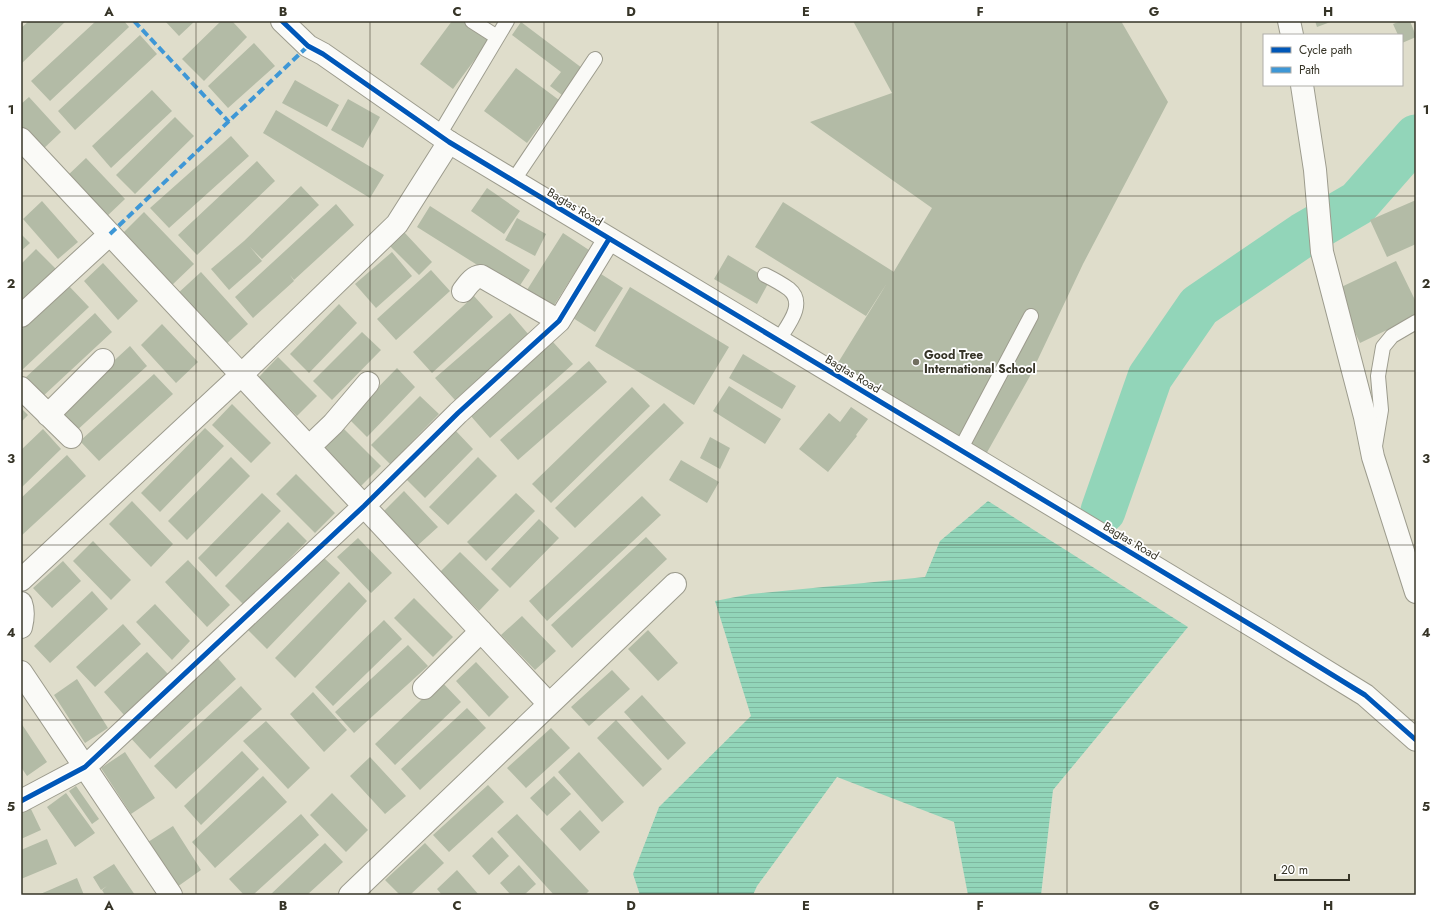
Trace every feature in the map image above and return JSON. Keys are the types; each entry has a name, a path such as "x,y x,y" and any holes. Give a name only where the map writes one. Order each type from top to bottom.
{"street":[{"name":"Bagtas Road","path":"282,21 308,46 323,54 444,139 1365,695 1416,740"},
{"path":"1289,21 1292,34"},
{"path":"1302,86 1315,170 1322,252 1365,417 1373,457 1416,592"},
{"path":"21,139 549,704"},
{"path":"21,580 241,375 397,224 444,139"},
{"path":"21,316 110,234"},
{"path":"21,801 85,767 364,506 458,413 559,321 609,239"},
{"path":"463,292 472,280 481,276 559,321"},
{"path":"48,415 103,360"},
{"path":"309,447 333,424 368,383"},
{"path":"21,388 71,437"},
{"path":"350,895 675,584"},
{"path":"21,603 23,608 23,620 21,627"},
{"path":"424,688 481,631"},
{"path":"21,672 171,895"}],"lane":[{"path":"472,21 497,37"},
{"path":"444,139 497,37 507,21"},
{"path":"513,181 595,60"},
{"path":"765,274 789,289 795,295 797,303 794,314 778,340"},
{"path":"960,450 1031,316"},
{"path":"1373,457 1381,410 1378,376 1384,347 1392,336 1416,322"}],"shaded area":[{"path":"988,501 1188,627 1053,790 1041,895 968,895 954,822 837,777 757,886 753,895 640,895 633,874 659,807 751,716 715,601 751,594 925,577 940,541"}],"building":[{"path":"29,21 66,21 21,64 21,28"},
{"path":"96,21 124,21 129,27 50,101 31,81"},
{"path":"165,21 195,21 179,36"},
{"path":"221,21 232,21 247,37 204,81 182,59"},
{"path":"452,21 466,21 490,39 453,89 420,64"},
{"path":"853,21 1121,21 1168,102 1083,264 1030,376 985,456 836,366 932,208 810,122 892,93"},
{"path":"1315,21 1333,21 1317,27"},
{"path":"1401,21 1410,21 1416,37 1403,43 1403,34 1398,34 1393,24"},
{"path":"521,22 582,68 562,95 550,86 561,72 512,35"},
{"path":"140,35 157,54 75,130 58,111"},
{"path":"254,43 275,66 228,108 208,86"},
{"path":"516,68 559,100 527,143 484,111"},
{"path":"295,80 339,105 327,127 282,103"},
{"path":"152,90 172,111 111,168 92,146"},
{"path":"29,97 61,132 40,152 21,132 21,104"},
{"path":"348,99 380,117 363,148 331,130"},
{"path":"276,110 384,175 370,198 263,133"},
{"path":"175,117 194,136 135,194 116,175"},
{"path":"231,136 249,156 169,228 150,208"},
{"path":"86,158 125,199 105,218 66,177"},
{"path":"257,161 275,181 197,255 178,235"},
{"path":"301,186 319,205 262,259 250,247 262,261 229,290 211,269 244,241"},
{"path":"487,188 520,211 504,234 471,211"},
{"path":"1416,200 1416,244 1387,257 1370,220"},
{"path":"42,201 78,242 58,259 23,219"},
{"path":"783,202 894,272 866,316 755,247"},
{"path":"336,204 354,225 294,280 290,275 294,281 253,318 235,297"},
{"path":"430,206 530,270 517,290 417,227"},
{"path":"144,212 194,264 170,287 120,236"},
{"path":"517,218 546,234 535,256 505,240"},
{"path":"404,232 432,262 419,275 390,246"},
{"path":"563,233 589,250 553,307 527,290"},
{"path":"21,234 30,243 21,251"},
{"path":"36,249 56,269 21,302 21,264"},
{"path":"392,252 412,276 376,308 355,284"},
{"path":"728,255 770,280 757,304 714,279"},
{"path":"1396,261 1416,302 1416,316 1360,343 1335,290"},
{"path":"103,263 138,301 118,320 84,281"},
{"path":"431,270 450,291 396,340 377,319"},
{"path":"201,272 248,324 223,347 176,295"},
{"path":"601,274 623,288 595,332 573,318"},
{"path":"68,285 89,307 21,371 21,330"},
{"path":"630,287 729,347 694,405 595,346"},
{"path":"474,296 493,317 432,373 413,352"},
{"path":"339,304 357,323 309,373 290,354"},
{"path":"95,313 112,332 41,398 24,379"},
{"path":"510,313 529,335 455,400 435,378"},
{"path":"162,324 198,362 176,383 141,345"},
{"path":"362,332 381,350 332,400 313,381"},
{"path":"553,342 573,364 490,438 470,415"},
{"path":"130,346 147,366 74,433 56,414"},
{"path":"743,354 796,386 782,409 729,378"},
{"path":"278,357 317,396 297,416 258,378"},
{"path":"589,361 607,382 518,460 500,440"},
{"path":"397,368 415,387 367,437 348,418"},
{"path":"154,374 173,394 99,461 80,441"},
{"path":"729,386 781,419 765,444 713,411"},
{"path":"632,387 650,406 551,503 532,484"},
{"path":"420,396 439,414 390,464 371,445"},
{"path":"664,403 684,423 575,528 555,508"},
{"path":"232,404 271,443 251,463 212,425"},
{"path":"851,407 868,419 856,435 857,436 828,472 799,449 829,413 840,422"},
{"path":"21,408 28,415 21,422"},
{"path":"342,427 381,466 361,486 322,448"},
{"path":"205,428 224,446 160,512 141,493"},
{"path":"43,429 61,449 21,488 21,450"},
{"path":"455,430 473,449 425,498 406,479"},
{"path":"710,437 730,448 720,469 700,458"},
{"path":"67,455 86,476 21,536 21,498"},
{"path":"231,457 250,476 187,540 168,521"},
{"path":"478,457 497,476 448,525 429,507"},
{"path":"681,460 719,482 707,503 669,480"},
{"path":"296,474 335,513 315,533 276,494"},
{"path":"404,491 438,527 417,546 384,511"},
{"path":"262,493 281,511 216,577 198,558"},
{"path":"516,493 535,511 486,561 467,542"},
{"path":"642,496 661,515 547,621 529,601"},
{"path":"132,501 173,544 151,567 109,524"},
{"path":"539,519 559,538 510,588 491,569"},
{"path":"288,522 307,541 244,605 225,586"},
{"path":"646,537 667,559 572,648 551,625"},
{"path":"358,538 392,573 371,593 337,557"},
{"path":"93,541 131,580 111,600 73,561"},
{"path":"460,552 499,590 479,611 440,572"},
{"path":"323,557 340,573 267,649 248,630"},
{"path":"188,560 230,605 207,627 165,582"},
{"path":"63,561 81,581 52,608 33,588"},
{"path":"349,582 367,601 295,678 275,658"},
{"path":"92,591 108,609 50,663 34,646"},
{"path":"414,598 453,637 433,657 394,618"},
{"path":"155,604 190,641 172,660 136,622"},
{"path":"522,616 556,651 535,670 501,635"},
{"path":"384,620 402,639 333,706 315,687"},
{"path":"123,624 141,644 95,687 76,667"},
{"path":"648,630 678,663 658,681 628,649"},
{"path":"408,645 428,666 354,733 335,712"},
{"path":"147,652 168,674 124,715 104,692"},
{"path":"215,655 236,679 150,759 128,735"},
{"path":"476,662 509,697 489,717 456,681"},
{"path":"612,670 630,689 589,726 571,707"},
{"path":"77,679 108,728 85,743 54,695"},
{"path":"441,681 461,702 395,765 375,744"},
{"path":"241,686 262,709 176,789 154,766"},
{"path":"313,692 347,730 324,752 290,714"},
{"path":"642,695 686,743 668,760 624,712"},
{"path":"467,708 486,728 420,790 401,769"},
{"path":"616,720 662,769 643,787 597,738"},
{"path":"266,721 310,768 288,789 243,741"},
{"path":"21,723 47,762 27,776 21,767"},
{"path":"551,728 570,748 526,788 507,768"},
{"path":"242,751 259,769 201,825 184,806"},
{"path":"125,752 155,798 131,814 101,768"},
{"path":"579,752 624,802 602,822 558,772"},
{"path":"370,757 406,796 385,814 350,776"},
{"path":"263,776 287,802 215,868 192,842"},
{"path":"554,776 571,794 547,816 530,798"},
{"path":"488,785 504,802 449,852 433,835"},
{"path":"76,786 99,819 92,824 69,791"},
{"path":"66,793 95,833 75,847 47,807"},
{"path":"332,793 368,830 346,852 310,815"},
{"path":"30,807 41,830 21,839 21,811"},
{"path":"580,810 600,832 580,851 560,829"},
{"path":"301,814 319,835 253,895 244,895 229,879"},
{"path":"517,814 589,891 585,895 554,895 497,832"},
{"path":"173,826 201,870 177,887 148,842"},
{"path":"492,837 509,856 489,875 472,856"},
{"path":"47,839 57,864 21,879 21,850"},
{"path":"325,843 343,862 307,895 270,895"},
{"path":"425,843 444,863 410,895 400,895 385,880"},
{"path":"114,864 135,895 105,895 102,890 107,886 101,890 93,877"},
{"path":"519,865 536,884 524,895 511,895 500,883"},
{"path":"457,870 479,895 442,895 437,889"},
{"path":"77,878 84,895 38,895 52,889"}],"waterway":[{"path":"1103,511 1150,377 1199,306 1303,235 1358,203 1416,137"}],"marked path":[{"path":"134,21 229,122"},
{"path":"110,234 308,46"}],"cycle path":[{"path":"282,21 308,46 323,54 449,142 1365,695 1416,740"},
{"path":"21,801 85,767 364,506 458,413 559,321 609,239"}],"place":[{"name":"Good Tree International School","path":"916,362"}]}
